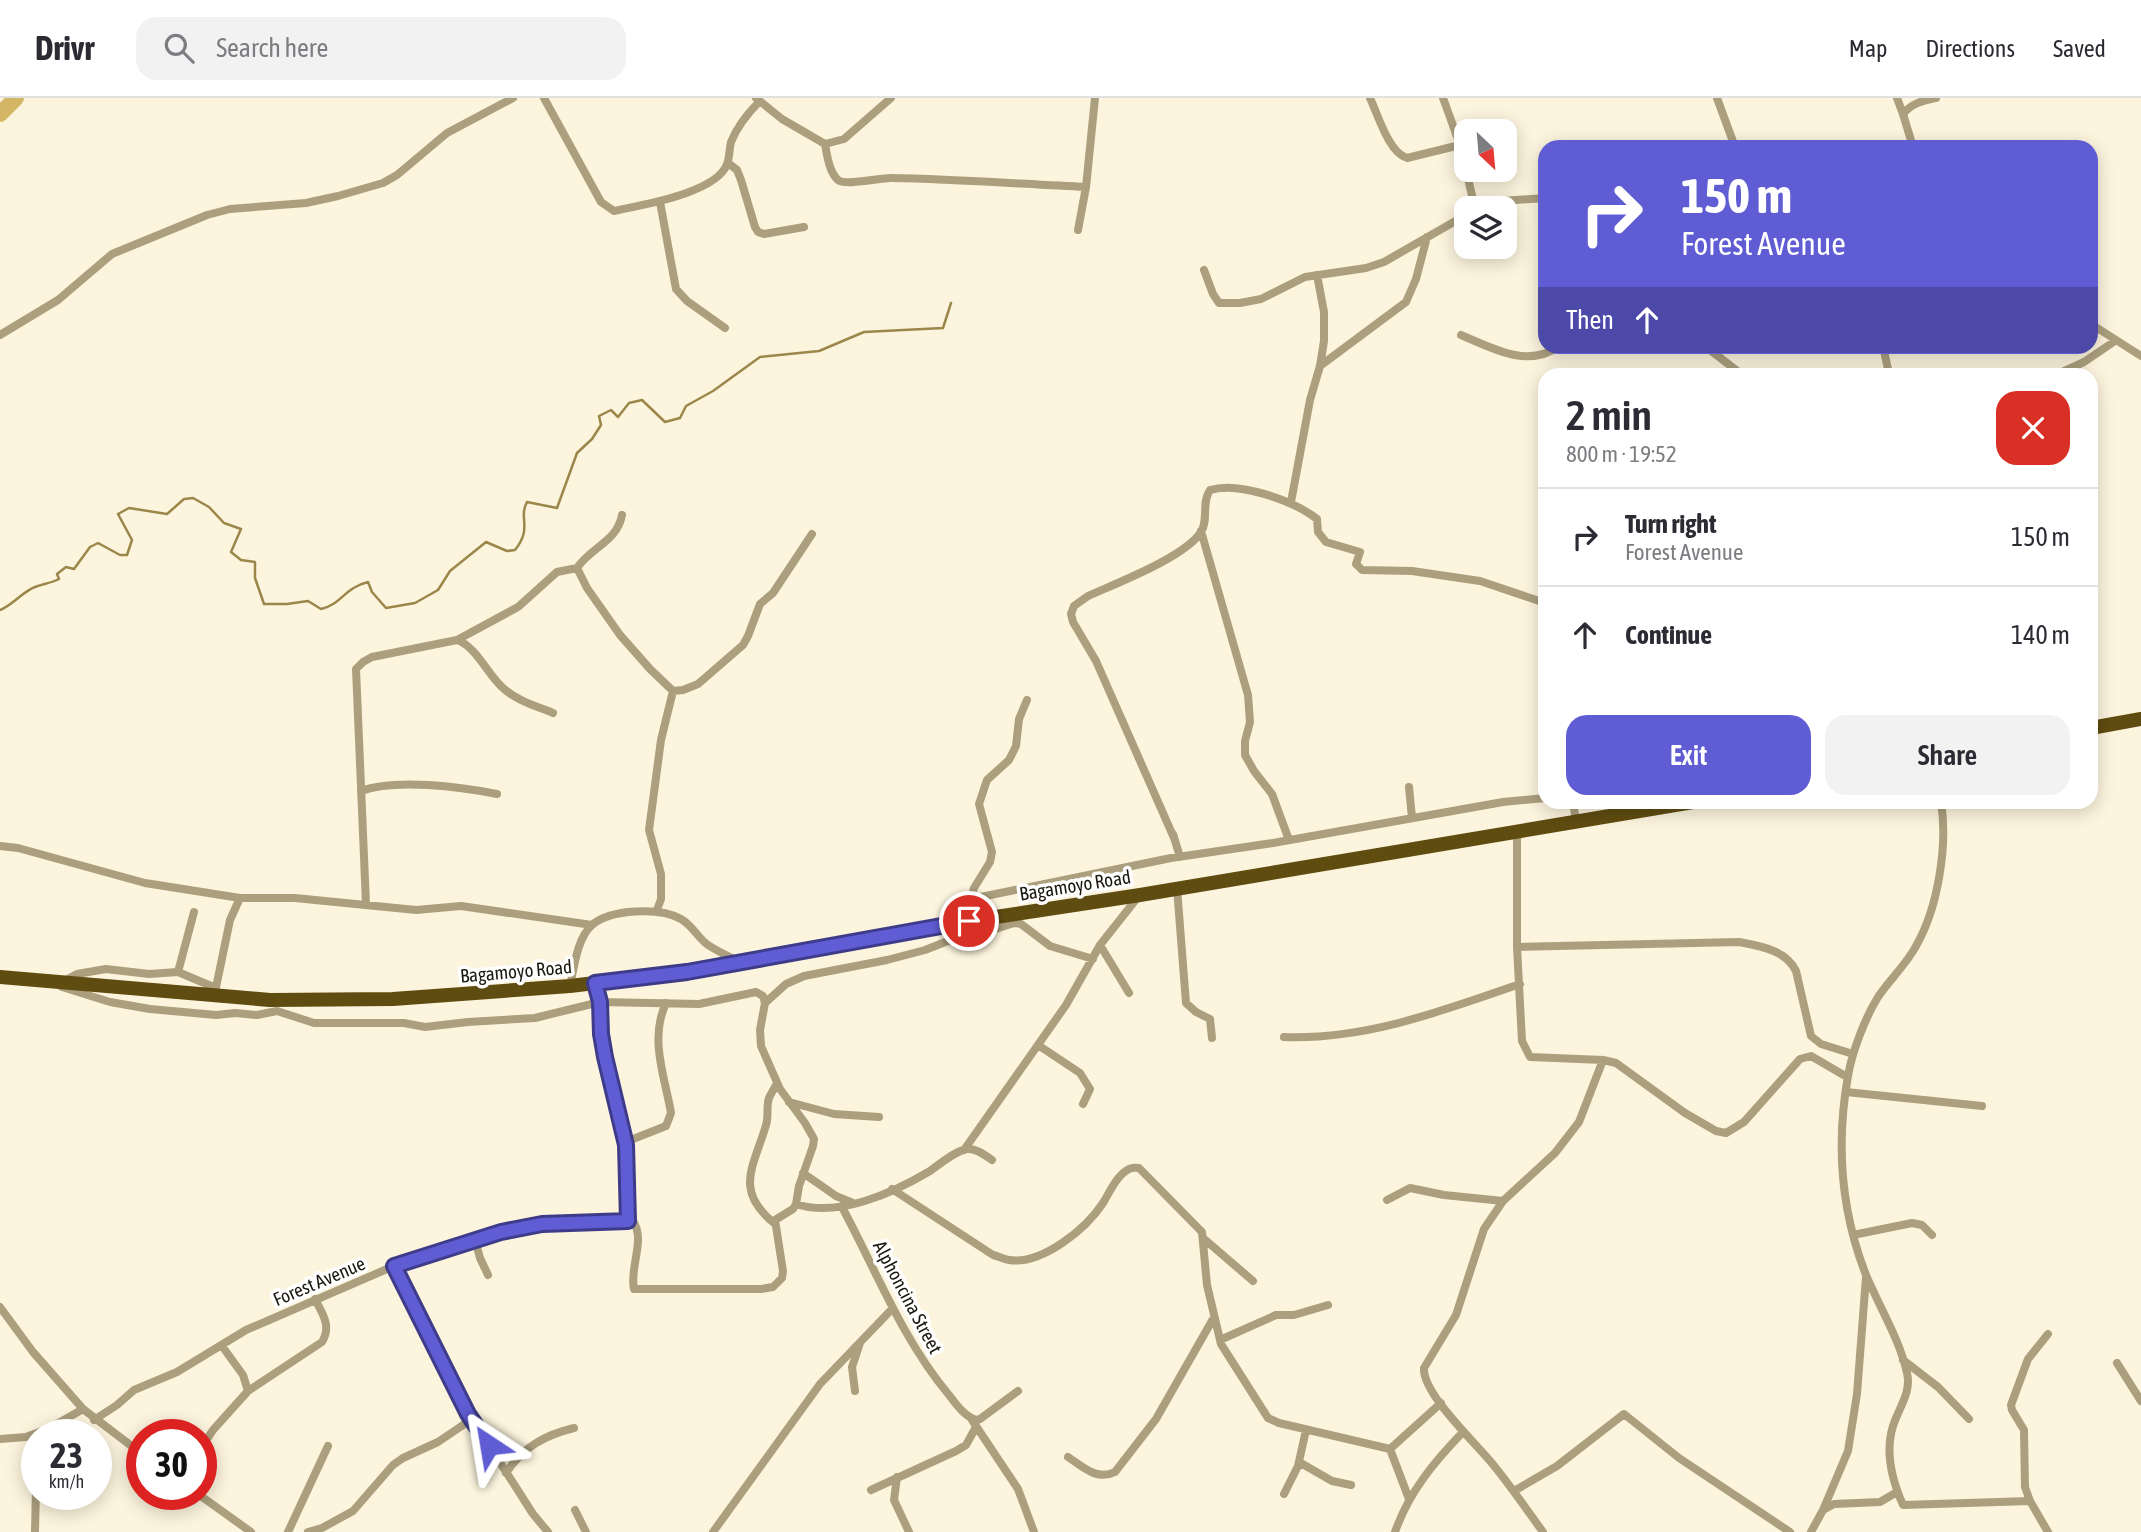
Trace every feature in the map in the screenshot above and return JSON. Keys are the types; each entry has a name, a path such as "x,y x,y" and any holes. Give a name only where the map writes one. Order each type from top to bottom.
{"highway":[{"path":"2098,727 2141,719"},
{"name":"Bagamoyo Road","path":"0,977 215,993 270,1000 393,999 570,986 687,972 971,920 1140,895 1650,809"}],"street":[{"path":"0,335 58,300 112,254 207,215 230,209 306,203 338,197 383,183 397,175 447,134 513,98"},
{"path":"544,98 601,202 614,211 660,202 705,184 722,172 728,163 731,141 758,100 782,119 825,144 844,139 891,98"},
{"path":"1078,230 1086,187 1095,98"},
{"path":"1370,98 1399,156 1407,158 1454,146"},
{"path":"1443,98 1454,128"},
{"path":"1717,98 1732,140"},
{"path":"1897,98 1911,140"},
{"path":"1903,114 1909,106 1917,102 1936,98"},
{"path":"825,144 837,180 846,183 873,178 951,179 1086,187"},
{"path":"728,163 737,170 758,232 764,234 804,227"},
{"path":"1517,200 1538,198"},
{"path":"660,202 676,289 687,301 725,328"},
{"path":"1204,270 1219,303 1261,299 1306,277 1366,268 1384,262 1454,222"},
{"path":"1320,366 1406,302 1416,279 1427,237"},
{"path":"1291,502 1324,341 1324,312 1317,275"},
{"path":"2098,329 2141,356"},
{"path":"1461,335 1511,356 1541,357 1546,354"},
{"path":"2098,353 2115,341"},
{"path":"1715,354 1733,368"},
{"path":"2071,368 2096,354"},
{"path":"1174,838 1096,661 1071,614 1080,601 1191,544 1201,531 1205,500 1210,490 1240,489 1291,502 1317,519 1318,531 1326,542 1360,552 1356,564 1362,570 1412,571 1480,581 1538,601"},
{"path":"366,904 356,669 372,657 457,640 493,623 518,607 557,572 577,568 588,555 614,536 622,515"},
{"path":"1201,531 1248,695 1250,722 1245,755 1272,794 1289,840"},
{"path":"673,691 698,684 743,645 760,604 773,593 812,534"},
{"path":"577,568 587,588 620,635 673,691"},
{"path":"457,640 471,648 504,690 519,700 553,713"},
{"path":"657,910 661,899 661,874 649,830 664,725 673,691"},
{"path":"971,920 974,888 990,862 992,852 979,804 987,780 1009,760 1016,746 1019,719 1027,701"},
{"path":"1120,701 1145,760 1180,857"},
{"path":"361,791 385,786 442,785 497,794"},
{"path":"1409,787 1412,818"},
{"path":"971,899 1180,857 1503,802 1538,799"},
{"path":"1574,809 1576,821"},
{"path":"1941,809 1942,849 1928,923 1915,948 1877,999 1853,1054 1847,1077 1840,1162 1853,1235 1866,1274 1908,1373 1906,1397 1895,1420 1890,1442 1892,1474 1903,1505 2030,1501"},
{"path":"1517,830 1517,947 1522,1041 1527,1054 1535,1059 1603,1060 1627,1069 1685,1113 1716,1131 1726,1133 1744,1122 1800,1059 1811,1056 1847,1077"},
{"path":"0,846 18,848 145,883 240,898 295,898 416,910 461,906 592,925"},
{"path":"1177,888 1186,1003 1210,1019 1212,1038"},
{"path":"796,1204 822,1210 856,1203 924,1174 964,1150 1066,1005 1100,945 1140,895"},
{"path":"61,983 77,974 106,969 149,974 178,972 215,993 230,920 240,898"},
{"path":"570,986 583,937 592,925 619,915 657,910 683,920 706,944 740,962"},
{"path":"178,972 194,912"},
{"path":"765,1003 786,984 804,976 887,960 1014,923 1021,924 1050,946 1093,958"},
{"path":"1517,947 1739,942 1765,947 1792,962 1811,1036 1821,1044 1853,1054"},
{"path":"1100,945 1129,993"},
{"path":"46,981 110,1002 150,1009 216,1015 257,1015 277,1011 314,1023 404,1023 425,1027 535,1018 600,1002 699,1004 757,992 763,996 765,1003 759,1038 778,1083 814,1139 796,1204 793,1209 778,1217 775,1224 783,1271 782,1278 773,1287 637,1289 632,1286 637,1231 633,1221 628,1221 626,1145 603,1046 600,1002 595,983"},
{"path":"1284,1037 1337,1035 1391,1026 1520,984"},
{"path":"626,1145 630,1138 666,1126 671,1113 663,1084 659,1052 659,1018 666,1003"},
{"path":"1038,1045 1084,1078 1090,1089 1083,1104"},
{"path":"1543,1532 1474,1441 1462,1432 1424,1378 1424,1368 1456,1315 1484,1228 1503,1201 1555,1153 1579,1122 1603,1060"},
{"path":"775,1224 760,1211 749,1190 768,1119 769,1098 778,1083"},
{"path":"1846,1092 1982,1106"},
{"path":"789,1102 820,1111 879,1117"},
{"path":"964,1150 975,1150 992,1160"},
{"path":"892,1189 993,1255 1019,1260 1042,1254 1080,1230 1128,1169 1134,1167 1144,1171 1199,1228 1203,1238 1204,1267 1213,1319 1220,1340 1265,1415 1279,1423 1390,1449"},
{"path":"803,1173 836,1196 856,1203"},
{"path":"1387,1200 1410,1188 1444,1195 1503,1201"},
{"name":"Alphoncina Street","path":"842,1207 917,1352 937,1381 974,1423 1018,1489 1034,1532"},
{"name":"Forest Avenue","path":"96,1419 134,1390 177,1371 246,1330 394,1266 475,1240 542,1224 628,1221"},
{"path":"1853,1235 1912,1223 1922,1225 1932,1235"},
{"path":"1203,1238 1253,1281"},
{"path":"475,1240 488,1275"},
{"path":"394,1266 472,1419 533,1514 548,1532"},
{"path":"1811,1532 1848,1451 1857,1394 1866,1274"},
{"path":"217,1426 248,1391 322,1342 326,1336 326,1321 314,1299"},
{"path":"1220,1340 1276,1315 1294,1315 1328,1305"},
{"path":"0,1307 33,1352 93,1419"},
{"path":"713,1532 820,1384 893,1308"},
{"path":"1068,1457 1097,1475 1106,1477 1119,1468 1161,1411 1213,1319"},
{"path":"2048,1334 2024,1366 2011,1405 2024,1430 2024,1482 2030,1501 2048,1532"},
{"path":"855,1391 852,1367 861,1340"},
{"path":"222,1346 243,1375 248,1391"},
{"path":"1903,1360 1938,1387 1969,1419"},
{"path":"2117,1363 2141,1401"},
{"path":"871,1490 966,1445 974,1423 1018,1391"},
{"path":"1390,1449 1441,1403"},
{"path":"66,1419 83,1409"},
{"path":"1514,1491 1551,1470 1624,1414 1679,1458 1790,1532"},
{"path":"308,1532 353,1511 393,1465 439,1442 472,1419"},
{"path":"506,1473 516,1458 534,1443 574,1428"},
{"path":"1284,1494 1299,1462 1306,1430"},
{"path":"1395,1532 1409,1499 1429,1469 1462,1432"},
{"path":"0,1439 21,1437"},
{"path":"288,1532 328,1446"},
{"path":"1390,1449 1409,1499"},
{"path":"1299,1462 1332,1481 1351,1485"},
{"path":"897,1477 894,1500 909,1532"},
{"path":"1823,1510 1834,1504 1881,1502 1897,1492"},
{"path":"217,1508 251,1532"},
{"path":"35,1510 35,1532"},
{"path":"575,1510 586,1532"}],"waterway":[{"path":"0,114 16,98"},
{"path":"0,610 30,589 59,579 57,574 66,567 74,569 90,547 98,543 120,555 127,555 132,540 118,514 129,508 167,514 184,499 193,498 209,507 224,523 241,529 231,552 241,560 255,562 255,578 264,604 308,601 321,609 334,604 353,588 368,582 372,592 386,608 415,603 438,590 450,571 486,542 507,551 515,550 523,535 527,502 557,508 577,453 592,439 601,425 599,416 611,410 618,417 629,403 642,400 665,422 680,418 686,406 713,391 760,357 819,351 864,332 943,328 951,303"}],"route":[{"path":"489,1445 468,1414 394,1266 501,1232 542,1224 628,1221 626,1145 605,1057 600,1002 595,983 687,972 969,921"}]}
